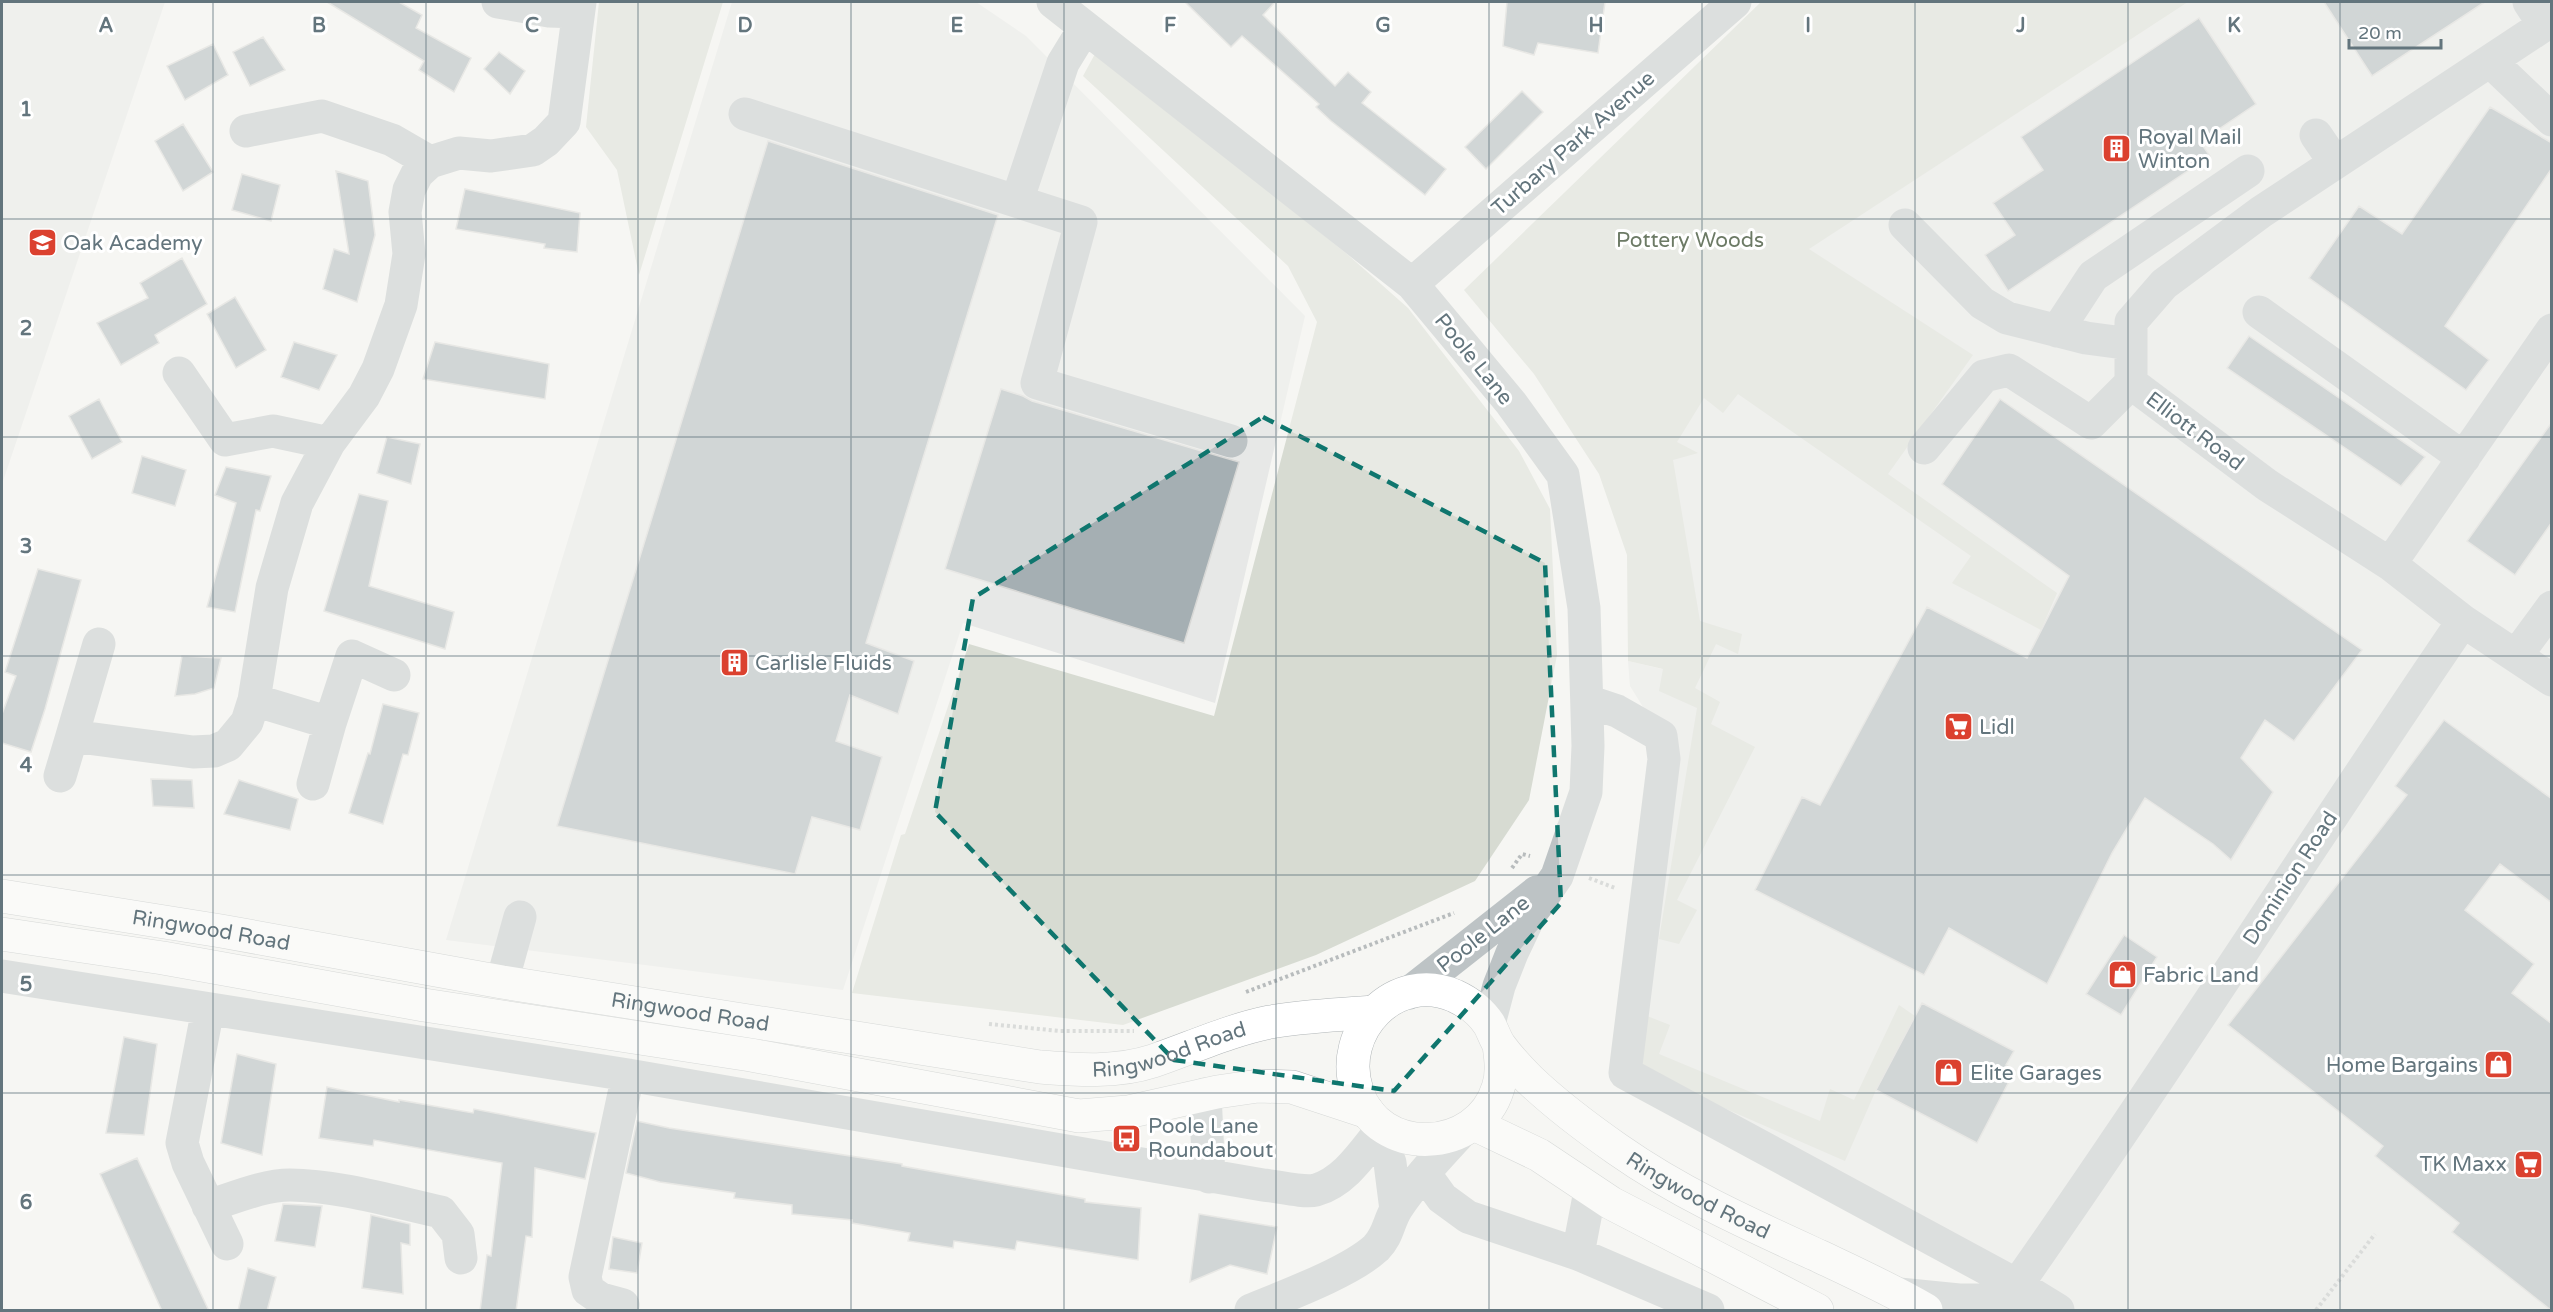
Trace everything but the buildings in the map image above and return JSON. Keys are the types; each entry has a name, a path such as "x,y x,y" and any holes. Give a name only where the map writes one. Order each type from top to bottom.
{"highway":[{"name":"Ringwood Road","path":"2,896 502,982 975,1058 1083,1071 1118,1068 1152,1061 1186,1047 1269,1022 1374,1012"},
{"name":"Ringwood Road","path":"2,934 163,958 424,1005 751,1055 1079,1116 1128,1112 1205,1094 1258,1086 1292,1087 1375,1123"},
{"path":"1432,991 1454,996 1474,1007 1494,1034 1502,1066 1498,1088 1489,1108 1467,1129 1440,1140 1418,1140 1398,1135 1375,1123 1357,1093 1352,1072 1353,1050 1361,1030 1374,1012 1409,993 1432,991"},
{"name":"Ringwood Road","path":"1494,1034 1529,1079 1617,1149 1675,1186 1738,1219 1899,1294 1926,1311"},
{"path":"1467,1129 1539,1155 1611,1203 1817,1311"}],"street":[{"path":"72,736 193,752 214,751 228,745 247,722 254,700 272,588 297,503 329,443 364,396 391,337 408,277 409,254 405,212 409,190 417,174 430,162 459,153 491,156 533,150 546,141 564,122 579,7 549,11 498,2"},
{"name":"Poole Lane","path":"1053,2 1412,284 1511,403 1563,475 1584,608 1588,747 1586,792 1572,876 1530,915 1499,986 1494,1034"},
{"name":"Turbary Park Avenue","path":"1412,284 1735,2"},
{"name":"Elliott Road","path":"2542,15 2490,61 2261,212 2164,284 2131,322 2131,383 2267,485 2390,564 2463,621 2552,680"},
{"path":"1017,201 1063,63 1085,27"},
{"path":"2490,61 2552,120"},
{"path":"745,114 1081,222 1037,383 1232,441"},
{"path":"246,130 322,116 392,140 430,162"},
{"path":"2316,135 2335,164"},
{"path":"2057,331 2093,276 2248,171"},
{"path":"1905,225 1982,303 2007,318 2086,338 2131,344"},
{"path":"2259,312 2463,458"},
{"path":"2390,564 2552,330"},
{"path":"1924,448 1984,376 2009,370 2091,423 2131,383"},
{"path":"180,373 225,440 273,431 329,443"},
{"path":"2516,656 2552,607"},
{"name":"Dominion Road","path":"2014,1298 2348,789 2463,621"},
{"path":"60,776 99,644"},
{"path":"313,784 352,656 394,675"},
{"path":"254,700 330,723"},
{"path":"1587,701 1617,711 1661,736 1664,759 1625,1073 2014,1298 2058,1311"},
{"name":"Poole Lane","path":"1409,993 1572,876"},
{"path":"502,982 520,917"},
{"path":"2,976 627,1075 1209,1177 1315,1190 1339,1177 1355,1164 1375,1123"},
{"path":"208,1009 182,1143 188,1163 227,1244"},
{"path":"623,1305 601,1299 588,1290 585,1277 627,1075"},
{"path":"1205,1094 1209,1177"},
{"path":"1375,1123 1390,1163 1396,1210"},
{"path":"1251,1311 1337,1272 1375,1249 1389,1233 1396,1210 1424,1173 1467,1129"},
{"path":"1424,1173 1442,1198 1468,1217 1578,1254 1708,1311"},
{"path":"208,1206 254,1191 289,1185 355,1193 441,1212 458,1234 461,1257"},
{"path":"1578,1254 1590,1191"},
{"path":"1899,1294 1959,1300 2014,1298"}],"path":[{"path":"1505,874 1522,854"},
{"path":"1572,876 1647,900"},
{"path":"1237,995 1452,915 1461,908"},
{"path":"989,1024 1060,1032 1136,1031"},
{"path":"2316,1311 2375,1234"}],"highlighted area":[{"path":"1263,417 1545,563 1561,903 1394,1091 1174,1060 935,812 973,598"}],"shaded area":[{"name":"Oak Academy","path":"2,2 165,2 2,484"},
{"path":"732,2 976,2 1026,36 1305,316 1215,703 963,623 843,990 446,940"},
{"path":"2188,2 2551,2 2551,1310 2058,1310 1625,1073 1661,736 1630,686 1628,661 1662,669 1634,413 1687,358 1972,355 1808,249"}],"green space":[{"path":"599,2 723,2 639,275 617,170 586,127"},
{"name":"Pottery Woods","path":"1761,2 2188,2 1809,249 1973,355 1888,474 2057,593 2041,630 1952,583 1971,556 1738,394 1723,413 1704,398 1677,442 1698,453 1673,460 1700,621 1742,634 1738,654 1716,644 1695,688 1720,702 1711,724 1755,747 1677,900 1697,910 1679,944 1659,939 1697,708 1659,691 1663,669 1628,661 1627,555 1599,474 1534,374 1464,290"},
{"path":"1096,52 1347,254 1408,308 1519,451 1550,509 1557,655 1529,800 1475,881 1316,955 1123,1025 852,993 901,835 905,834 969,644 1214,716 1317,322 1288,266 1083,76"},
{"path":"1899,1005 1915,1016 1876,1090 1845,1161 1644,1073 1640,1051 1647,1016 1670,1025 1659,1054 1820,1121 1830,1089 1854,1100"}],"place":[{"name":"Royal Mail Winton","path":"2117,149"},
{"name":"Oak Academy","path":"42,243"},
{"name":"Carlisle Fluids","path":"734,663"},
{"name":"Lidl","path":"1958,727"},
{"name":"Fabric Land","path":"2122,975"},
{"name":"Home Bargains","path":"2499,1065"},
{"name":"Elite Garages","path":"1949,1073"},
{"name":"Poole Lane Roundabout","path":"1127,1138"},
{"name":"TK Maxx","path":"2528,1164"}]}
